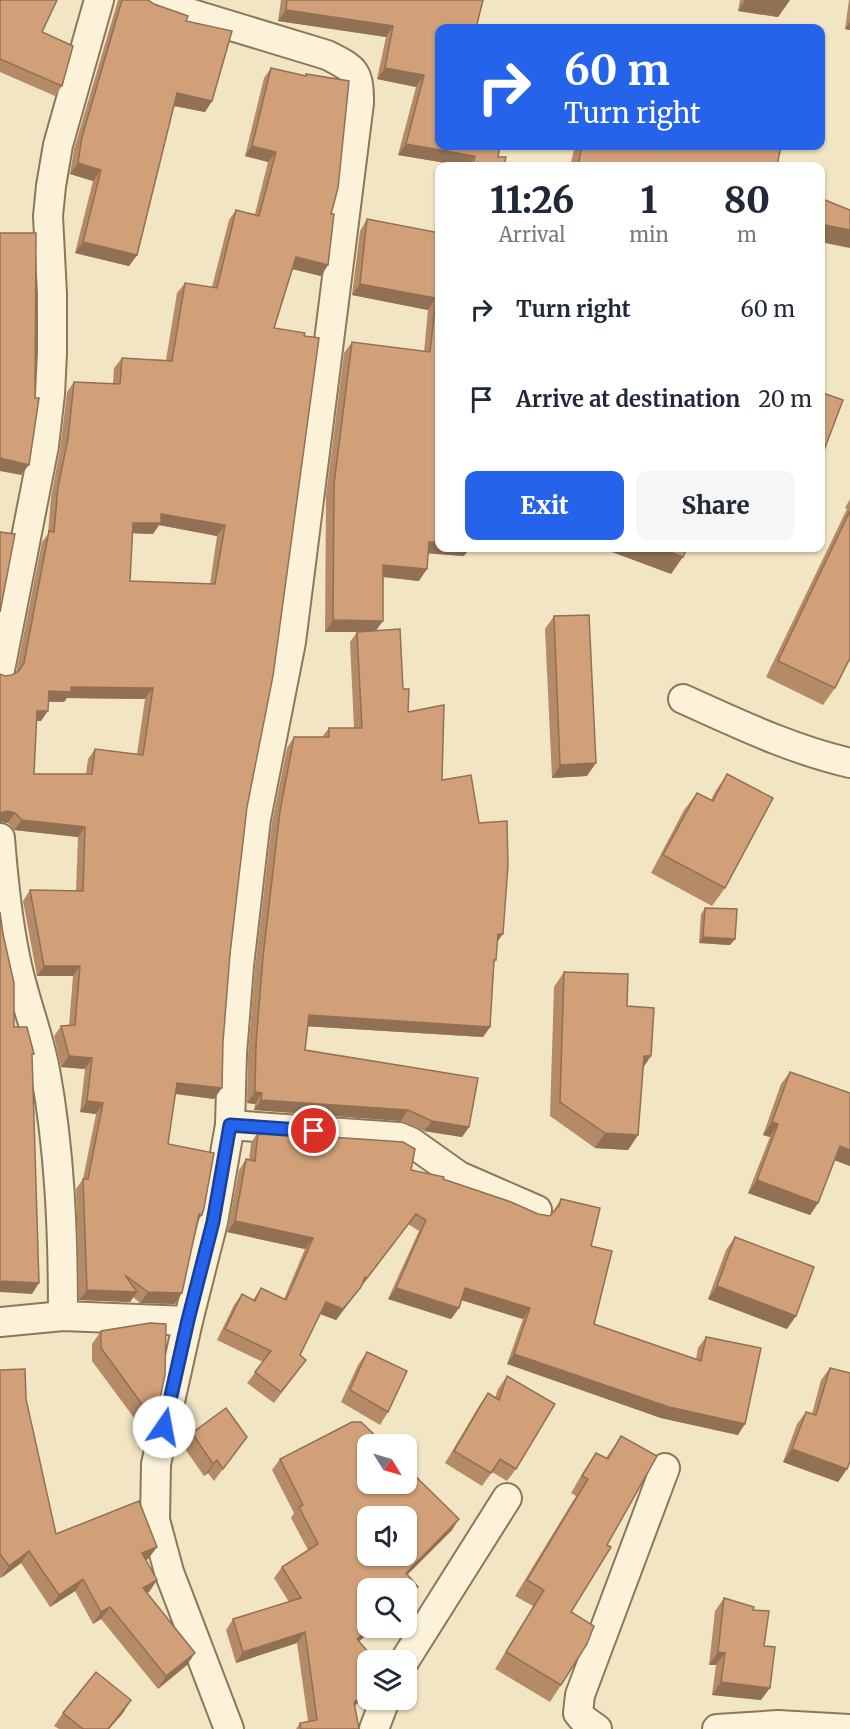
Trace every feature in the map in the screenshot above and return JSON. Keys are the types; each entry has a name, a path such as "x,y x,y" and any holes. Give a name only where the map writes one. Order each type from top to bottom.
{"street":[{"path":"0,670 44,446 50,394 52,306 48,216 51,186 58,145 99,0"},
{"path":"152,0 327,54 350,67 359,81 357,114 291,642 256,819 246,894 233,1043 230,1125 213,1222 188,1320 156,1464 155,1520 169,1572 229,1729"},
{"path":"683,699 772,740 850,763"},
{"path":"0,838 15,957 45,1069 60,1187 63,1234 63,1316"},
{"path":"230,1125 399,1137 411,1142 459,1176 537,1210"},
{"path":"0,1322 63,1316 188,1320"},
{"path":"597,1729 578,1713 580,1695 665,1468"},
{"path":"411,1650 507,1498"},
{"path":"374,1729 381,1710"},
{"path":"717,1729 778,1725 849,1729"}],"building":[{"path":"0,0 57,0 42,32 73,46 62,86 0,59"},
{"path":"122,0 148,0 188,16 186,21 232,31 212,101 177,93 137,255 83,242 101,170 78,163 82,137"},
{"path":"287,0 483,0 477,24 435,24 435,149 406,144 424,75 385,68 393,26 286,10"},
{"path":"271,68 306,76 306,74 349,81 338,188 331,214 334,214 328,265 296,257 274,328 305,333 304,336 319,338 273,676 247,807 230,954 222,1088 177,1083 168,1144 214,1153 204,1208 202,1215 199,1214 182,1293 148,1292 125,1275 137,1292 87,1290 83,1179 88,1179 103,1103 87,1101 92,1058 69,1056 61,1026 75,1025 80,966 44,966 30,890 83,891 85,827 22,820 15,813 7,811 0,813 0,674 12,675 19,671 24,663 49,531 54,532 58,487 68,439 74,382 120,384 122,358 172,361 185,283 217,288 236,210 259,216 276,152 252,146","holes":["161,514 225,525 215,584 130,581 133,523 161,523","71,687 153,688 143,755 95,749 92,774 34,774 37,711 48,711 49,691 71,692"]},
{"path":"440,150 499,150 498,157 506,157 505,162 474,162 475,156"},
{"path":"581,150 780,150 778,162 579,162"},
{"path":"825,200 850,210 850,230 825,225"},
{"path":"367,219 435,232 435,298 360,284"},
{"path":"0,233 36,233 35,398 39,398 29,465 0,458"},
{"path":"435,307 435,542 429,542 427,569 383,565 383,621 333,620 334,484 352,342 430,352"},
{"path":"825,394 843,400 825,448"},
{"path":"850,511 850,658 835,688 778,661"},
{"path":"0,532 15,534 0,612"},
{"path":"670,552 685,552 683,557"},
{"path":"589,615 596,763 560,765 554,616"},
{"path":"400,629 403,689 409,689 408,712 444,705 442,780 471,775 479,823 507,821 508,865 503,934 498,934 496,960 494,960 490,1027 309,1015 305,1050 478,1078 469,1127 432,1121 408,1110 261,1100 262,1093 255,1092 256,1044 263,957 280,811 294,737 329,737 329,728 362,728 357,632"},
{"path":"727,774 773,798 725,888 663,855 697,793 713,801"},
{"path":"705,908 737,909 735,939 703,937"},
{"path":"0,912 14,983 14,1027 27,1027 34,1054 32,1054 39,1283 0,1281"},
{"path":"564,972 628,974 627,1006 654,1008 651,1056 644,1056 638,1135 605,1133 560,1102"},
{"path":"790,1072 850,1093 850,1150 840,1146 818,1203 757,1180 778,1124 772,1122"},
{"path":"258,1132 403,1142 415,1149 411,1170 444,1177 443,1179 511,1202 538,1214 550,1216 559,1206 561,1199 600,1208 591,1246 612,1251 594,1324 701,1361 706,1337 761,1348 745,1424 669,1407 514,1354 530,1308 465,1288 459,1308 396,1288 426,1220 416,1214 367,1278 365,1277 361,1287 343,1309 326,1302 300,1355 306,1360 281,1392 255,1372 271,1351 225,1329 242,1294 255,1301 261,1288 286,1300 313,1238 235,1221 246,1159 255,1161"},
{"path":"735,1237 814,1267 796,1316 717,1286"},
{"path":"150,1323 166,1324 165,1375 155,1422 101,1348 101,1331"},
{"path":"367,1352 407,1371 388,1412 350,1390"},
{"path":"830,1368 850,1373 850,1461 847,1469 792,1449 806,1412 816,1415"},
{"path":"25,1369 26,1399 56,1534 139,1501 157,1547 142,1553 157,1580 143,1588 195,1653 166,1676 110,1607 101,1612 83,1579 59,1595 29,1551 9,1566 0,1554 0,1370"},
{"path":"507,1376 555,1404 516,1469 500,1459 491,1473 454,1451 488,1393 499,1400"},
{"path":"226,1408 247,1437 223,1469 217,1460 213,1464 192,1433"},
{"path":"352,1422 361,1422 374,1434 357,1434 357,1494 417,1494 417,1478 459,1519 417,1562 417,1506 357,1506 357,1566 413,1566 406,1573 410,1578 357,1578 357,1639 366,1650 357,1650 357,1700 354,1702 359,1729 301,1729 300,1723 317,1720 305,1632 243,1652 233,1619 301,1598 282,1567 318,1544 299,1507 303,1505 280,1459"},
{"path":"621,1436 657,1456 607,1545 611,1547 571,1612 594,1626 587,1644 561,1685 506,1652 544,1590 527,1580 588,1479 582,1476 596,1453 608,1459"},
{"path":"724,1598 754,1607 753,1610 769,1611 764,1646 775,1647 770,1688 721,1682 725,1653 718,1652"},
{"path":"96,1672 131,1700 108,1729 83,1729 63,1713"}],"route":[{"path":"164,1427 213,1222 230,1125 314,1131"}]}
